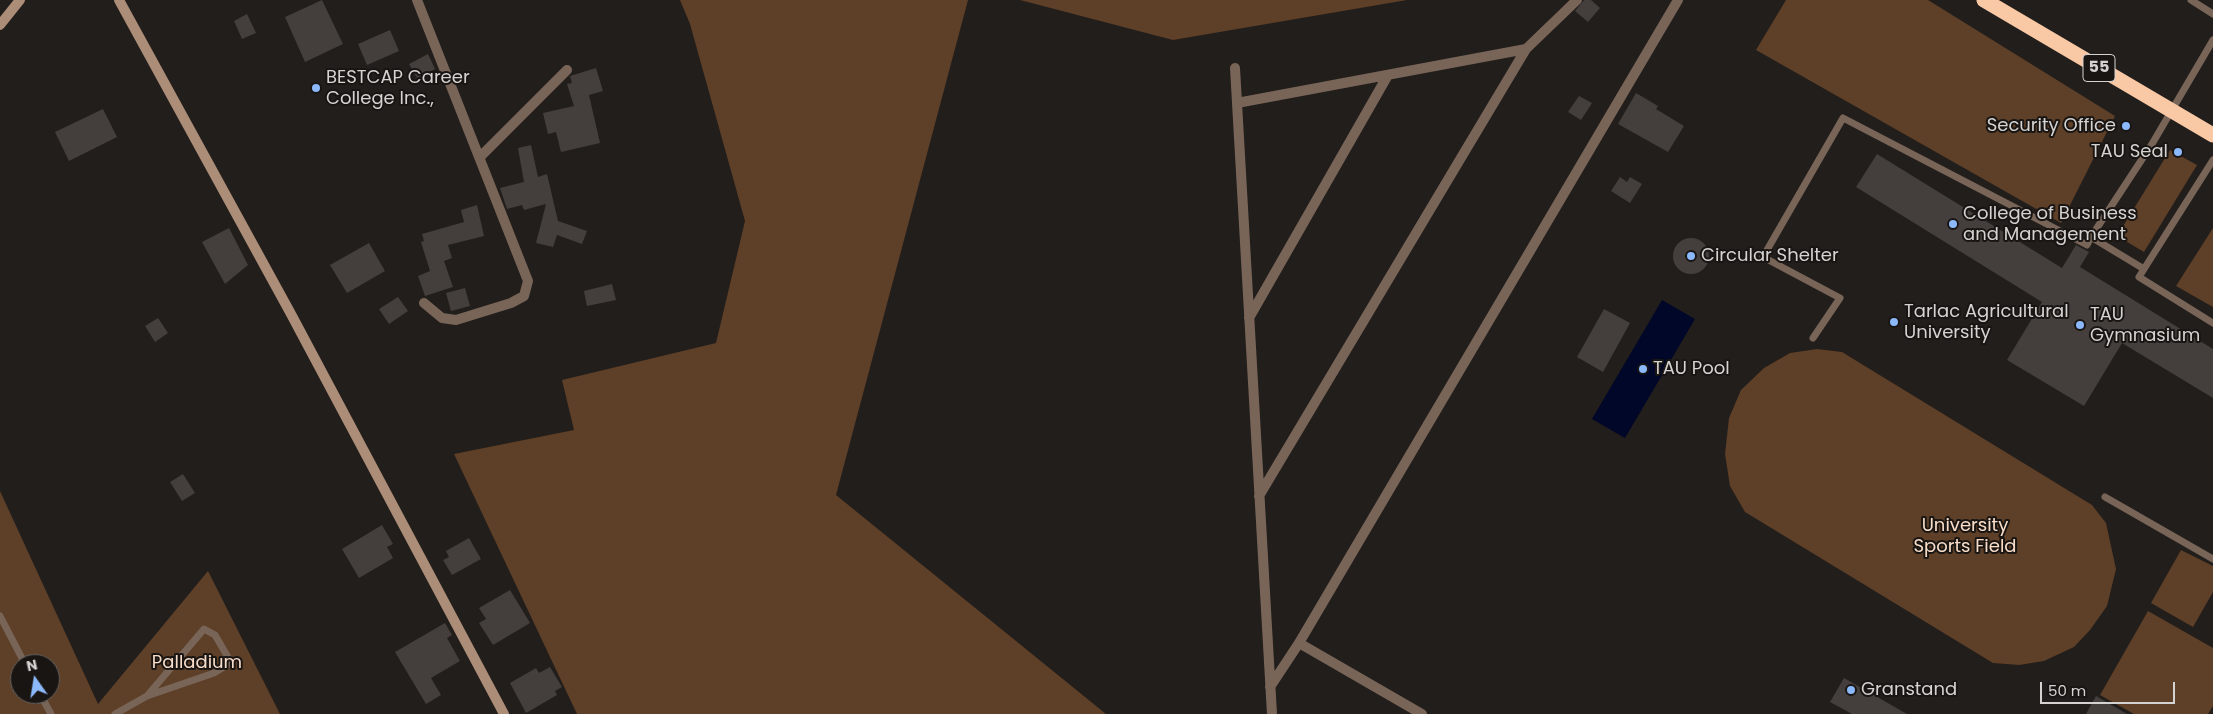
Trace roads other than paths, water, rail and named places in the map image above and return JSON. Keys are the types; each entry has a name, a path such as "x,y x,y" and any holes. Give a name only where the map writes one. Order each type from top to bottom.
{"highway":[{"name":"55","path":"1984,0 2213,135"}],"street":[{"path":"0,25 20,0"},
{"path":"119,0 291,314 504,714"},
{"path":"417,0 528,281 524,296 511,303 456,320 442,318 424,303"},
{"path":"1260,496 1526,49 1577,0"},
{"path":"1270,687 1300,643 1678,0"},
{"path":"1237,103 1526,49"},
{"path":"1235,68 1272,714"},
{"path":"480,156 567,70"},
{"path":"1249,318 1388,75"},
{"path":"1300,643 1422,714"}],"lane":[{"path":"2191,0 2213,14"},
{"path":"1813,338 1840,298 1763,258 1843,118 2087,245 2172,111 2213,40"},
{"path":"2213,160 2139,277 2213,322"},
{"path":"2091,237 2144,269"},
{"path":"2105,497 2213,559"},
{"path":"0,616 20,654"},
{"path":"115,714 147,696 214,672 227,665 229,659 215,635 204,629 147,696"}],"water":[{"name":"TAU Pool","path":"1662,300 1695,319 1625,438 1592,419"}],"place":[{"name":"BESTCAP Career College Inc.,","path":"316,88"},
{"name":"Security Office","path":"2126,126"},
{"name":"TAU Seal","path":"2178,152"},
{"name":"College of Business and Management","path":"1953,224"},
{"name":"Circular Shelter","path":"1691,256"},
{"name":"Tarlac Agricultural University","path":"1894,322"},
{"name":"TAU Gymnasium","path":"2080,325"},
{"name":"TAU Pool","path":"1643,369"},
{"name":"Granstand","path":"1851,690"}],"park label":[{"name":"University Sports Field","path":"1965,536"},
{"name":"Palladium","path":"197,663"}]}
